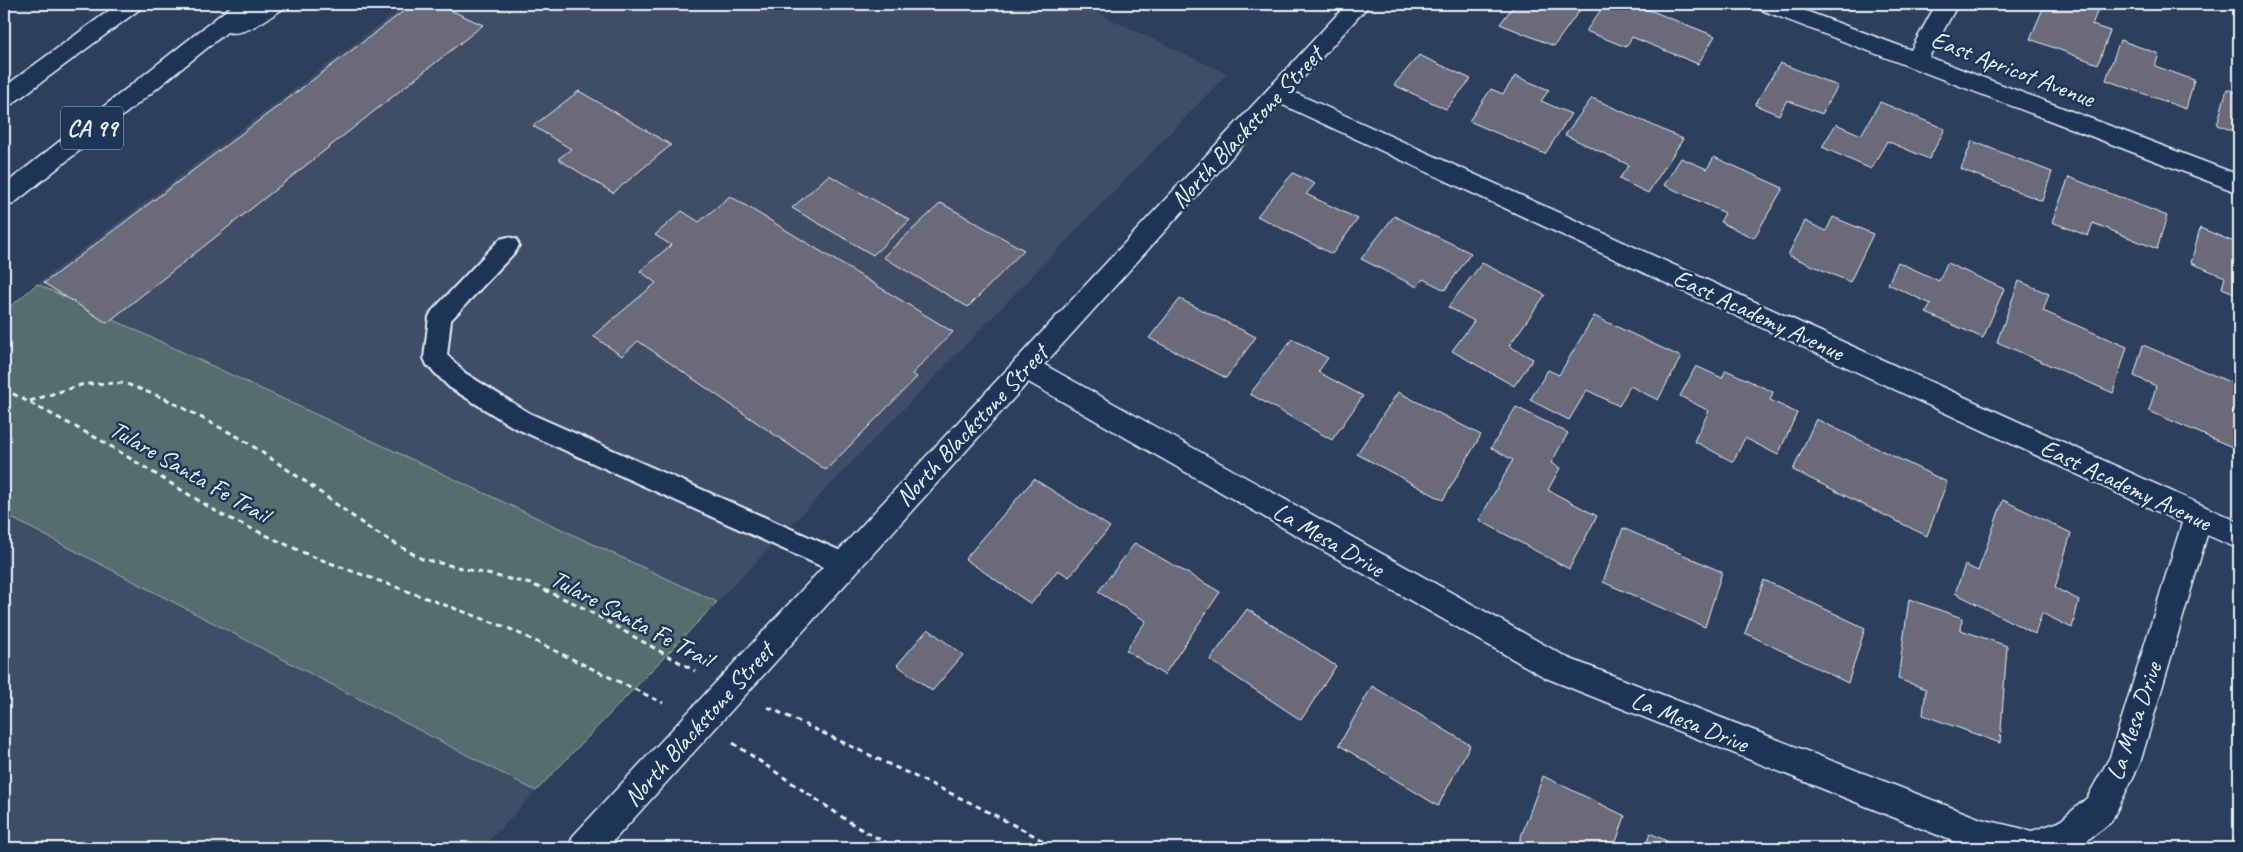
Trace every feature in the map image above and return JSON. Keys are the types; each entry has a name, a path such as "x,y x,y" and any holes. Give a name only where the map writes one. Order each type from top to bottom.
{"main road":[{"path":"4,98 132,4"},
{"name":"CA 99","path":"4,198 248,4"},
{"path":"180,58 275,4"},
{"name":"North Blackstone Street","path":"585,848 700,720 1359,4"},
{"name":"East Apricot Avenue","path":"1767,4 2239,184"},
{"path":"1916,61 1946,4"},
{"name":"East Academy Avenue","path":"1278,93 2239,536"},
{"name":"La Mesa Drive","path":"1025,367 1557,668 1981,836 2032,848 2069,835 2099,810 2124,763 2198,517"}],"lane":[{"path":"508,245 440,317 434,358 457,380 520,420 844,564"}],"path":[{"name":"Tulare Santa Fe Trail","path":"30,401 84,384 124,383 166,399 242,439 306,482 370,529 422,559 478,574 531,584 576,604 729,689 970,803 1053,848"},
{"name":"Tulare Santa Fe Trail","path":"4,389 30,401 102,441 222,515 312,556 508,628 700,720 857,827 896,848"}],"shaded area":[{"path":"407,4 1078,4 1227,74 717,602 37,284"},
{"path":"4,514 536,791 482,848 4,848"}],"green space":[{"path":"37,284 717,602 536,791 4,514 4,312"}],"building":[{"path":"413,4 437,4 483,25 107,323 44,283"},
{"path":"1515,4 1584,4 1554,46 1500,24"},
{"path":"1605,4 1634,4 1715,36 1698,64 1632,37 1626,47 1586,31"},
{"path":"2045,4 2083,4 2098,9 2092,25 2110,31 2098,64 2030,39"},
{"path":"2120,40 2159,54 2155,66 2194,80 2186,109 2106,80"},
{"path":"1419,55 1471,79 1446,109 1394,85"},
{"path":"1780,63 1838,86 1822,114 1787,100 1779,115 1755,105"},
{"path":"1515,76 1549,90 1541,101 1571,114 1545,154 1469,121 1491,89 1503,94"},
{"path":"2227,89 2239,93 2239,133 2217,125"},
{"path":"579,91 671,145 613,193 558,159 571,149 533,126"},
{"path":"1592,98 1683,139 1648,193 1619,179 1629,165 1565,135"},
{"path":"1880,102 1945,129 1929,159 1887,141 1871,169 1822,147 1836,124 1861,135"},
{"path":"1972,141 2052,172 2042,201 1961,169"},
{"path":"1714,157 1783,188 1754,238 1720,222 1725,213 1664,185 1681,158 1707,169"},
{"path":"1293,173 1315,184 1306,194 1358,219 1332,254 1257,216"},
{"path":"829,175 910,220 873,255 792,208"},
{"path":"2069,177 2167,216 2157,249 2093,223 2088,236 2052,222"},
{"path":"730,196 953,332 912,374 917,377 826,470 638,341 622,356 593,336 656,283 640,271 671,245 655,235 682,211 699,222"},
{"path":"941,203 1024,250 968,307 883,257"},
{"path":"1394,216 1471,253 1445,290 1423,279 1417,287 1361,259"},
{"path":"1833,217 1873,234 1850,282 1788,255 1805,221 1826,231"},
{"path":"2200,228 2239,244 2239,295 2222,288 2225,277 2191,263"},
{"path":"1898,262 1939,281 1947,263 2004,289 1983,338 1926,313 1931,304 1888,284"},
{"path":"1482,263 1545,295 1509,346 1533,359 1514,386 1452,351 1474,321 1448,307"},
{"path":"2019,281 2049,294 2043,311 2127,347 2113,393 1997,342"},
{"path":"1180,299 1256,337 1226,378 1149,338"},
{"path":"1594,316 1681,357 1658,400 1630,386 1619,406 1587,390 1569,420 1530,400 1548,370 1559,375"},
{"path":"1292,339 1328,358 1318,372 1363,396 1332,440 1250,394"},
{"path":"2143,345 2239,386 2239,450 2149,411 2156,386 2134,376"},
{"path":"1696,366 1722,378 1726,370 1773,392 1770,400 1797,413 1778,455 1745,438 1733,462 1694,441 1709,411 1680,396"},
{"path":"1398,392 1481,435 1443,500 1357,454"},
{"path":"1516,407 1568,433 1551,463 1560,468 1548,490 1597,516 1569,569 1479,520 1513,460 1491,448"},
{"path":"1816,419 1947,482 1927,536 1793,470"},
{"path":"1034,479 1110,527 1069,577 1058,570 1031,604 965,559"},
{"path":"2003,500 2071,533 2055,588 2079,600 2072,628 2042,613 2035,634 1955,593 1965,565 1978,571"},
{"path":"1623,528 1722,572 1705,627 1603,582"},
{"path":"1135,543 1220,592 1164,675 1126,650 1146,621 1098,592"},
{"path":"1764,580 1865,628 1848,683 1745,633"},
{"path":"1909,599 1962,618 1961,630 2007,646 2000,743 1923,715 1926,689 1898,679"},
{"path":"1247,609 1336,666 1301,720 1210,660"},
{"path":"928,629 963,655 932,691 897,665"},
{"path":"1372,686 1470,745 1438,806 1339,745"},
{"path":"1543,776 1625,816 1614,848 1517,848"},
{"path":"1650,833 1681,848 1645,848"}]}
